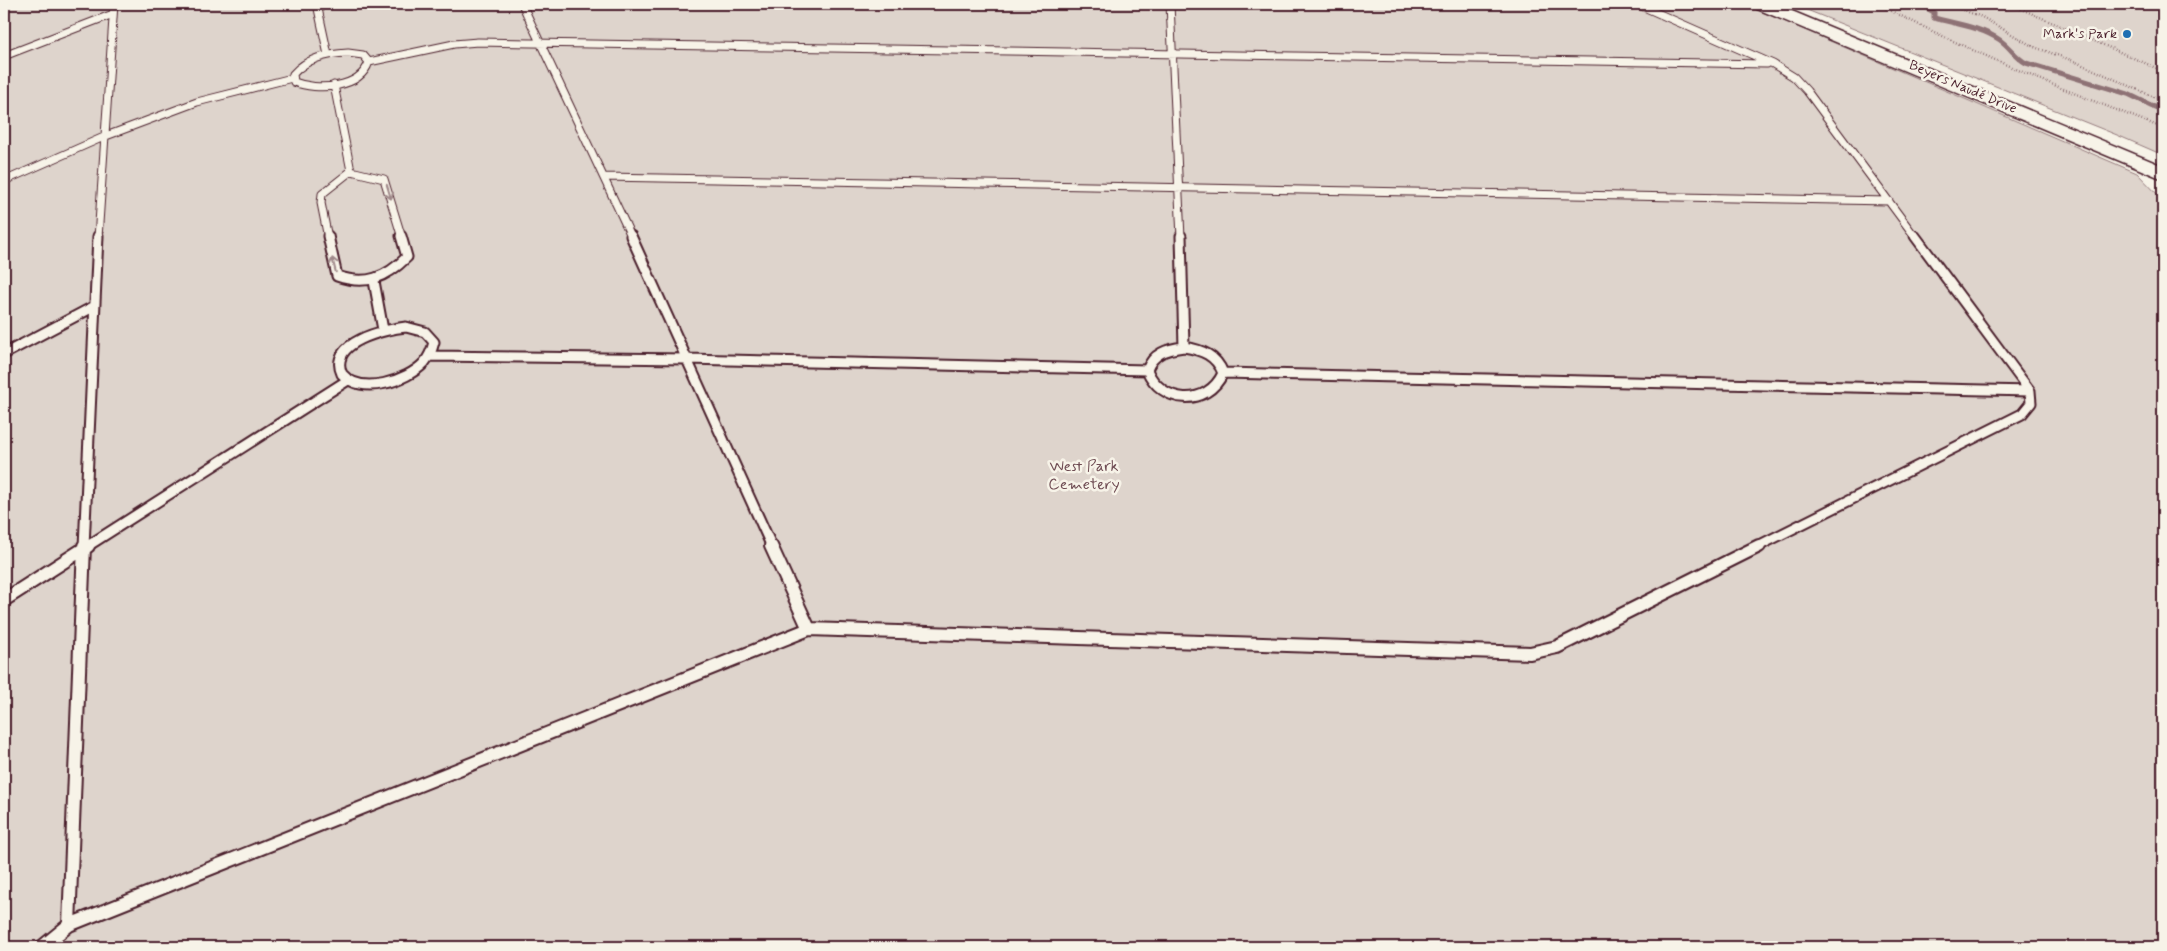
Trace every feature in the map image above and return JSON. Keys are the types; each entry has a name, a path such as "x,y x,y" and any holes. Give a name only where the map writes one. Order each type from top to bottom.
{"main road":[{"name":"Beyers Naudé Drive","path":"1761,4 2163,173"},
{"name":"Beyers Naudé Drive","path":"1779,4 2163,164"}],"lane":[{"path":"317,4 328,55"},
{"path":"522,4 604,177 809,629"},
{"path":"1170,4 1171,53 1180,187 1184,347"},
{"path":"42,947 69,925 809,629 1530,653 1558,647 2022,414 2031,404 2030,391 1807,91 1794,77 1773,64 1637,4"},
{"path":"4,56 113,9 106,136 93,307 69,925"},
{"path":"369,62 454,44 478,42 1773,64"},
{"path":"292,78 296,69 302,65 328,55 356,54 367,58 369,62"},
{"path":"292,78 294,82 305,87 334,85 360,75 369,66 369,62"},
{"path":"4,181 106,136 197,102 292,78"},
{"path":"334,85 351,171"},
{"path":"351,171 384,179 407,257 399,265 374,282 347,280 337,276 332,260 321,202 322,194 351,171"},
{"path":"604,177 1889,201"},
{"path":"374,282 383,330"},
{"path":"4,354 93,307"},
{"path":"4,600 348,380 367,384 392,381 415,371 430,356 434,342 425,332 406,327 383,330 360,340 344,354 340,368 348,380"},
{"path":"1184,347 1211,355 1217,360 1223,373 1218,385 1212,390 1195,396 1185,397 1166,393 1158,389 1152,383 1147,370 1148,364 1158,354 1184,347"},
{"path":"430,356 687,359 1147,370"},
{"path":"1223,373 2030,391"}],"path":[{"path":"1878,4 1957,44 2094,103 2163,128"},
{"path":"1946,4 1982,17 2034,47 2074,62 2163,101"},
{"path":"2010,4 2163,71"}],"green space":[{"name":"West Park Cemetery","path":"4,4 1744,4 2137,173 2163,200 2163,947 4,947"},
{"path":"1792,4 2163,4 2163,155 2117,135"}],"waterway":[{"path":"1918,4 1934,12 1934,18 1968,26 1993,36 2004,43 2026,63 2128,94 2163,111"}],"place":[{"name":"Mark's Park","path":"2127,34"}]}
